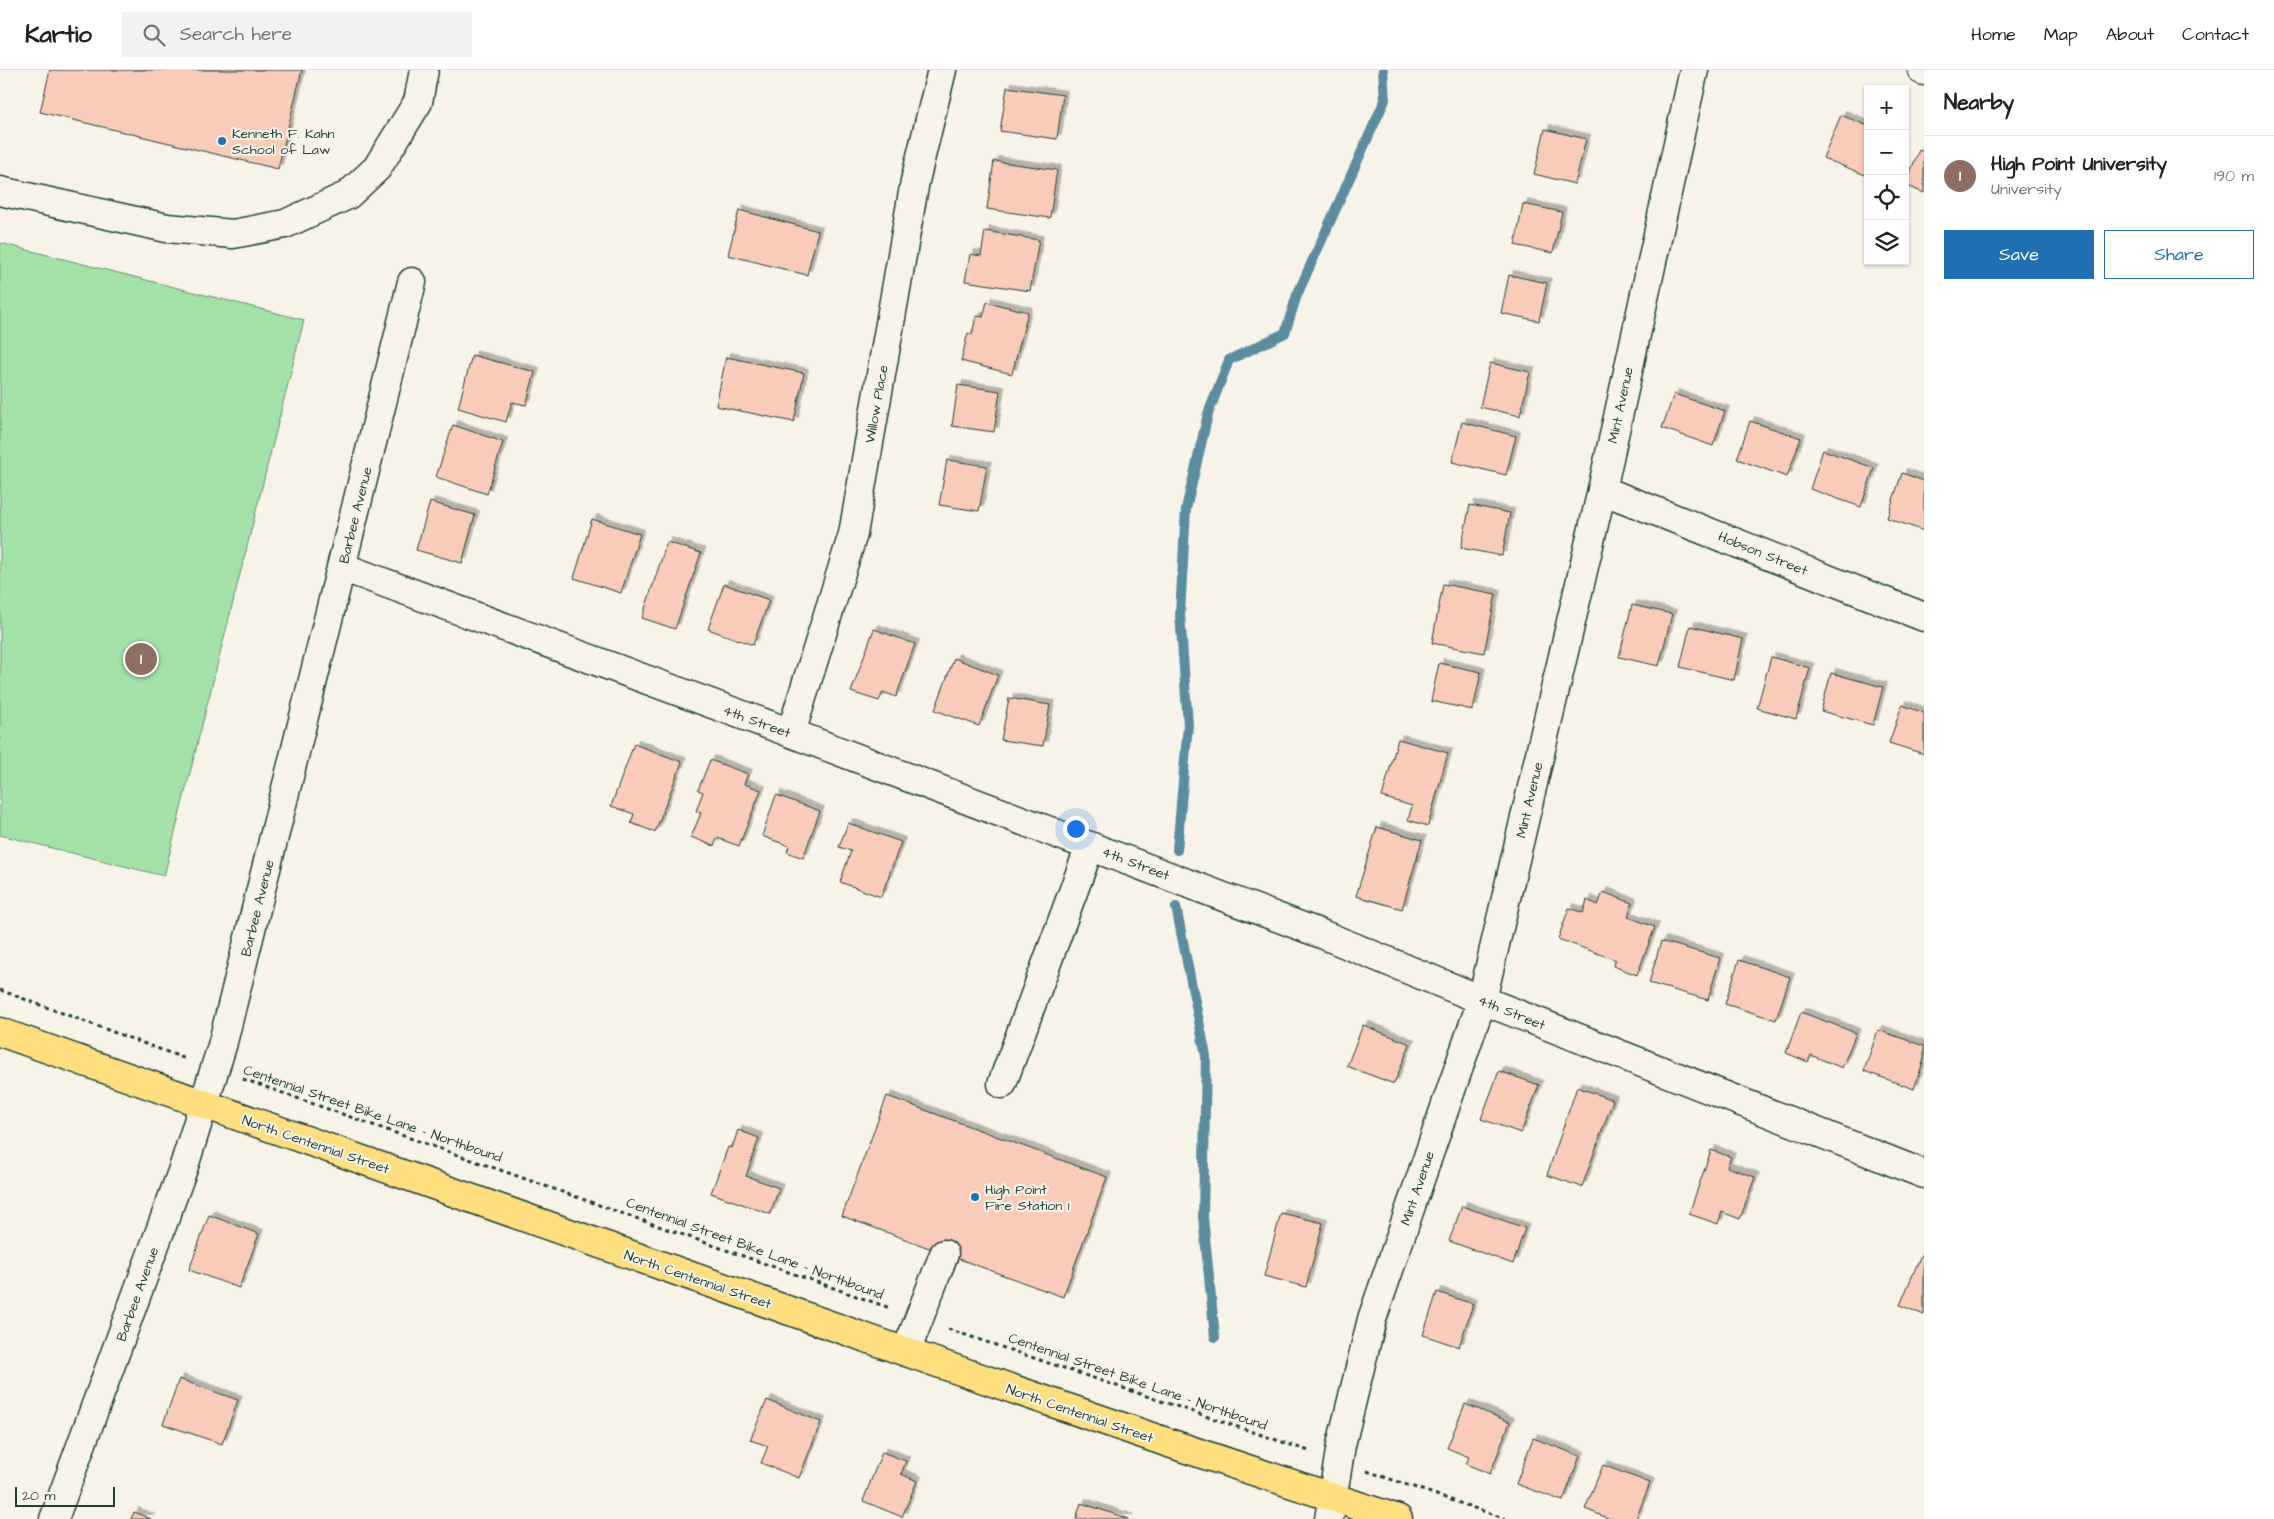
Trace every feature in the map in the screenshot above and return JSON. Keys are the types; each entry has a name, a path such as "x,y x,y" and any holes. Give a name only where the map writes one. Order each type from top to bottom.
{"main road":[{"name":"North Centennial Street","path":"0,1032 1166,1442 1331,1508 1398,1519"}],"street":[{"path":"0,191 167,228 233,234 285,224 348,195 377,168 418,102 424,70"},
{"name":"Willow Place","path":"791,733 853,534 915,181 942,70"},
{"name":"Mint Avenue","path":"1331,1508 1339,1461 1372,1319 1482,1000 1602,490 1694,70"},
{"name":"Barbee Avenue","path":"54,1519 184,1166 224,1036 412,282"},
{"name":"Hobson Street","path":"1602,490 1924,617"},
{"name":"4th Street","path":"342,567 791,733 1324,935 1482,1000 1924,1174"},
{"path":"1002,1084 1090,846"},
{"path":"906,1352 944,1254"}],"path":[{"name":"Centennial Street Bike Lane - Northbound","path":"0,990 85,1023 919,1318 1506,1519"}],"green space":[{"path":"0,243 304,320 164,876 0,835"}],"building":[{"name":"Kenneth F. Kahn School of Law","path":"50,70 302,70 278,169 40,112"},
{"path":"1007,87 1063,95 1057,139 1000,131"},
{"path":"1841,115 1864,124 1864,174 1823,158"},
{"path":"1545,129 1586,139 1575,184 1534,174"},
{"path":"1919,150 1924,152 1924,193 1909,187 1909,175"},
{"path":"994,161 1057,170 1050,218 987,209"},
{"path":"1523,204 1562,212 1553,253 1515,245"},
{"path":"739,210 818,231 807,275 728,255"},
{"path":"985,231 1039,240 1030,291 965,281 970,254 981,256"},
{"path":"1509,275 1547,283 1539,321 1501,313"},
{"path":"987,302 1028,312 1012,374 961,361 968,333 972,335 976,316 983,317"},
{"path":"472,355 535,372 526,405 512,402 506,422 458,408"},
{"path":"726,357 804,373 794,422 716,406"},
{"path":"1490,363 1530,372 1520,416 1480,407"},
{"path":"958,385 1000,391 994,432 952,426"},
{"path":"1674,394 1725,411 1713,446 1662,428"},
{"path":"1750,421 1801,438 1787,477 1737,459"},
{"path":"1462,422 1516,436 1506,475 1452,462"},
{"path":"453,425 503,442 487,494 436,477"},
{"path":"1823,450 1874,468 1861,507 1810,489"},
{"path":"947,460 987,466 979,511 939,505"},
{"path":"1902,473 1924,481 1924,531 1887,518"},
{"path":"430,502 475,515 462,563 416,550"},
{"path":"1470,505 1510,513 1502,556 1461,548"},
{"path":"592,519 640,534 621,593 574,578"},
{"path":"667,542 701,553 675,629 642,618"},
{"path":"724,584 769,600 753,645 708,629"},
{"path":"1443,584 1496,594 1484,653 1432,643"},
{"path":"1632,605 1672,614 1659,666 1619,657"},
{"path":"1690,626 1743,639 1734,680 1680,667"},
{"path":"874,629 915,644 896,697 883,692 879,701 851,692"},
{"path":"1771,657 1810,668 1796,719 1757,708"},
{"path":"954,658 998,675 979,726 935,710"},
{"path":"1439,663 1481,672 1473,710 1431,701"},
{"path":"1831,673 1883,687 1873,725 1821,711"},
{"path":"1009,698 1050,705 1043,746 1001,740"},
{"path":"1902,705 1924,713 1924,754 1889,743"},
{"path":"1398,739 1448,753 1428,826 1408,820 1412,806 1382,797"},
{"path":"634,744 682,762 655,832 631,823 634,814 611,806"},
{"path":"710,760 748,774 744,784 761,790 739,846 717,838 714,846 691,837 701,813 696,811 703,792 698,790"},
{"path":"776,795 820,811 803,858 787,852 789,846 762,836"},
{"path":"848,823 901,842 881,897 840,882 851,851 839,847"},
{"path":"1377,827 1422,840 1402,909 1356,896"},
{"path":"1603,892 1632,903 1628,917 1655,927 1637,975 1613,966 1616,960 1558,939 1569,908 1583,913 1587,900 1598,905"},
{"path":"1661,941 1720,958 1708,1000 1649,983"},
{"path":"1739,960 1790,977 1776,1020 1725,1004"},
{"path":"1801,1012 1856,1033 1842,1068 1811,1055 1808,1062 1786,1053"},
{"path":"1363,1025 1410,1044 1394,1084 1347,1066"},
{"path":"1878,1030 1924,1046 1924,1059 1914,1089 1864,1071"},
{"path":"1499,1071 1539,1085 1521,1133 1481,1119"},
{"path":"1577,1087 1613,1100 1582,1187 1547,1175"},
{"name":"High Point Fire Station 1","path":"887,1096 1107,1177 1063,1297 842,1216"},
{"path":"738,1130 759,1138 746,1176 779,1188 770,1214 711,1193 728,1147 732,1148"},
{"path":"1711,1150 1731,1157 1727,1167 1755,1177 1740,1219 1722,1212 1718,1224 1689,1214"},
{"path":"1462,1206 1525,1228 1513,1264 1449,1241"},
{"path":"1281,1213 1323,1223 1306,1287 1264,1276"},
{"path":"209,1215 259,1234 239,1288 189,1270"},
{"path":"1924,1248 1924,1315 1900,1305"},
{"path":"1437,1292 1473,1304 1459,1347 1423,1335"},
{"path":"179,1379 238,1400 222,1444 163,1424"},
{"path":"767,1400 821,1422 799,1478 761,1463 768,1446 750,1440"},
{"path":"1465,1404 1510,1422 1490,1474 1466,1464 1469,1457 1447,1448"},
{"path":"1533,1438 1580,1456 1563,1501 1516,1484"},
{"path":"882,1452 906,1461 901,1474 917,1481 902,1517 863,1501"},
{"path":"1603,1465 1650,1483 1636,1519 1610,1519 1585,1509"},
{"path":"1081,1503 1129,1519 1076,1519"},
{"path":"134,1512 151,1519 131,1519"}],"waterway":[{"path":"1177,850 1188,725 1180,614 1186,509 1208,414 1229,360 1285,333 1297,295 1385,100 1383,70"},
{"path":"1176,907 1206,1056 1203,1217 1215,1337"}],"place":[{"name":"Kenneth F. Kahn School of Law","path":"222,141"},
{"name":"High Point University","path":"141,659"},
{"name":"High Point Fire Station 1","path":"975,1197"}]}
